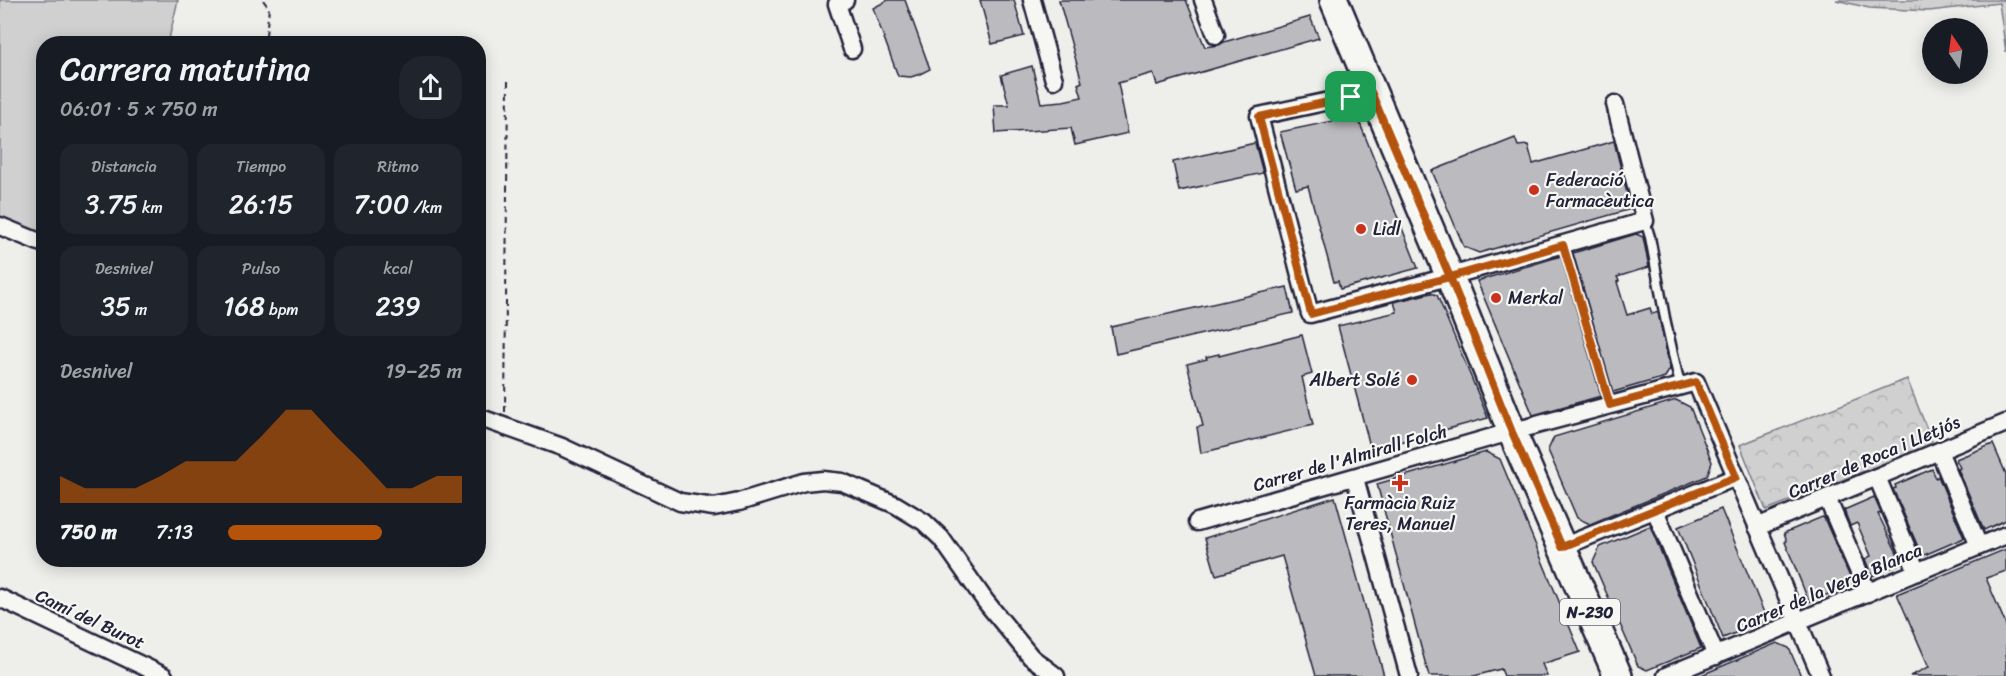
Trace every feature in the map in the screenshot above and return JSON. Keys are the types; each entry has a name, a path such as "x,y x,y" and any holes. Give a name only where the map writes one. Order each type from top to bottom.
{"main road":[{"name":"N-230","path":"1334,0 1512,432 1618,676"}],"street":[{"path":"1032,0 1054,80"},
{"path":"1203,0 1216,35"},
{"path":"841,2 852,49"},
{"path":"1371,92 1259,117 1311,314 1645,221 1615,105"},
{"path":"0,226 36,241"},
{"path":"1688,383 1736,477 1821,676"},
{"name":"Carrer de l'Almirall Folch","path":"1197,522 1688,383"},
{"path":"486,420 562,447 680,502 714,507 739,502 804,482 823,480 843,482 896,505 924,522 941,538 986,602 1031,657 1056,676"},
{"name":"Carrer de Roca i Lletjós","path":"1757,527 1939,451 2005,427"},
{"path":"1939,451 1979,546"},
{"path":"1355,477 1409,676"},
{"path":"1562,547 1736,477"},
{"path":"1877,477 1917,572"},
{"path":"1827,498 1868,593"},
{"path":"1656,510 1716,656"},
{"name":"Carrer de la Verge Blanca","path":"1666,676 2006,535"},
{"name":"Camí del Burot","path":"0,598 164,676"}],"lane":[{"path":"1645,221 1665,318 1688,383"},
{"path":"1563,245 1610,405"}],"path":[{"path":"263,0 269,8 266,36"},
{"path":"505,426 508,81"}],"green space":[{"path":"0,0 178,0 170,36 36,36 36,235 0,217"},
{"path":"1836,0 2006,0 2006,52 1999,3 1929,11 1869,8"},
{"path":"1907,379 1933,444 1766,510 1740,445"}],"building":[{"path":"888,0 905,0 930,69 911,77 898,76 873,8"},
{"path":"980,0 1014,0 1024,36 992,44"},
{"path":"1059,0 1186,0 1205,47 1219,45 1310,17 1319,38 1157,85 1153,73 1118,83 1128,133 1075,145 1071,128 996,133 994,105 1009,105 1001,75 1032,66 1041,103 1082,97 1078,84 1082,82"},
{"name":"Lidl","path":"1357,116 1418,268 1340,289 1338,281 1334,282 1308,186 1296,189 1280,132"},
{"name":"Federació Farmacèutica","path":"1515,138 1518,146 1528,145 1533,164 1614,141 1631,209 1479,253 1464,247 1432,171"},
{"path":"1255,143 1263,173 1179,191 1173,162"},
{"path":"1636,234 1643,237 1649,267 1617,277 1619,281 1617,282 1627,315 1650,308 1652,314 1658,312 1670,369 1665,377 1613,392 1573,253"},
{"path":"1561,256 1601,396 1533,415 1477,281"},
{"path":"1287,287 1293,313 1116,354 1111,327"},
{"name":"Albert Solé","path":"1431,293 1437,295 1488,418 1371,450 1338,326 1397,312 1394,302"},
{"path":"1302,335 1312,374 1302,377 1313,425 1201,453 1197,427 1203,426 1187,364 1207,359 1206,357 1219,354 1219,356"},
{"path":"1676,400 1690,407 1712,462 1707,476 1590,524 1577,518 1548,450 1554,437"},
{"path":"1993,444 2006,474 2006,520 1984,530 1958,469 1960,468 1956,459"},
{"path":"1486,452 1500,459 1580,652 1542,664 1547,676 1504,676 1501,669 1474,676 1429,676 1425,662 1377,484"},
{"path":"1932,469 1936,478 1938,476 1964,538 1922,556 1893,489 1896,488 1895,485"},
{"path":"1335,497 1384,676 1316,676 1282,556 1216,575 1205,538"},
{"path":"1874,497 1881,513 1878,514 1902,563 1872,576 1865,559 1871,556 1857,523 1850,526 1844,510"},
{"path":"1721,509 1767,620 1723,638 1678,527"},
{"path":"1822,517 1853,584 1809,602 1785,542 1787,541 1784,533"},
{"path":"1650,526 1701,648 1647,670 1638,666 1593,562 1600,547"},
{"path":"2006,549 2006,571 1986,578 2006,625 2006,676 1910,676 1929,667 1897,594"},
{"path":"1777,643 1789,648 1801,676 1699,676"}],"place":[{"name":"Federació Farmacèutica","path":"1534,190"},
{"name":"Lidl","path":"1361,229"},
{"name":"Merkal","path":"1496,298"},
{"name":"Albert Solé","path":"1412,380"},
{"name":"Farmàcia Ruiz Teres, Manuel","path":"1400,483"}],"route":[{"path":"1351,97 1259,117 1311,314 1450,277 1512,432 1562,547 1736,477 1696,382 1610,405 1563,245 1450,277 1371,92 1351,97"}]}
